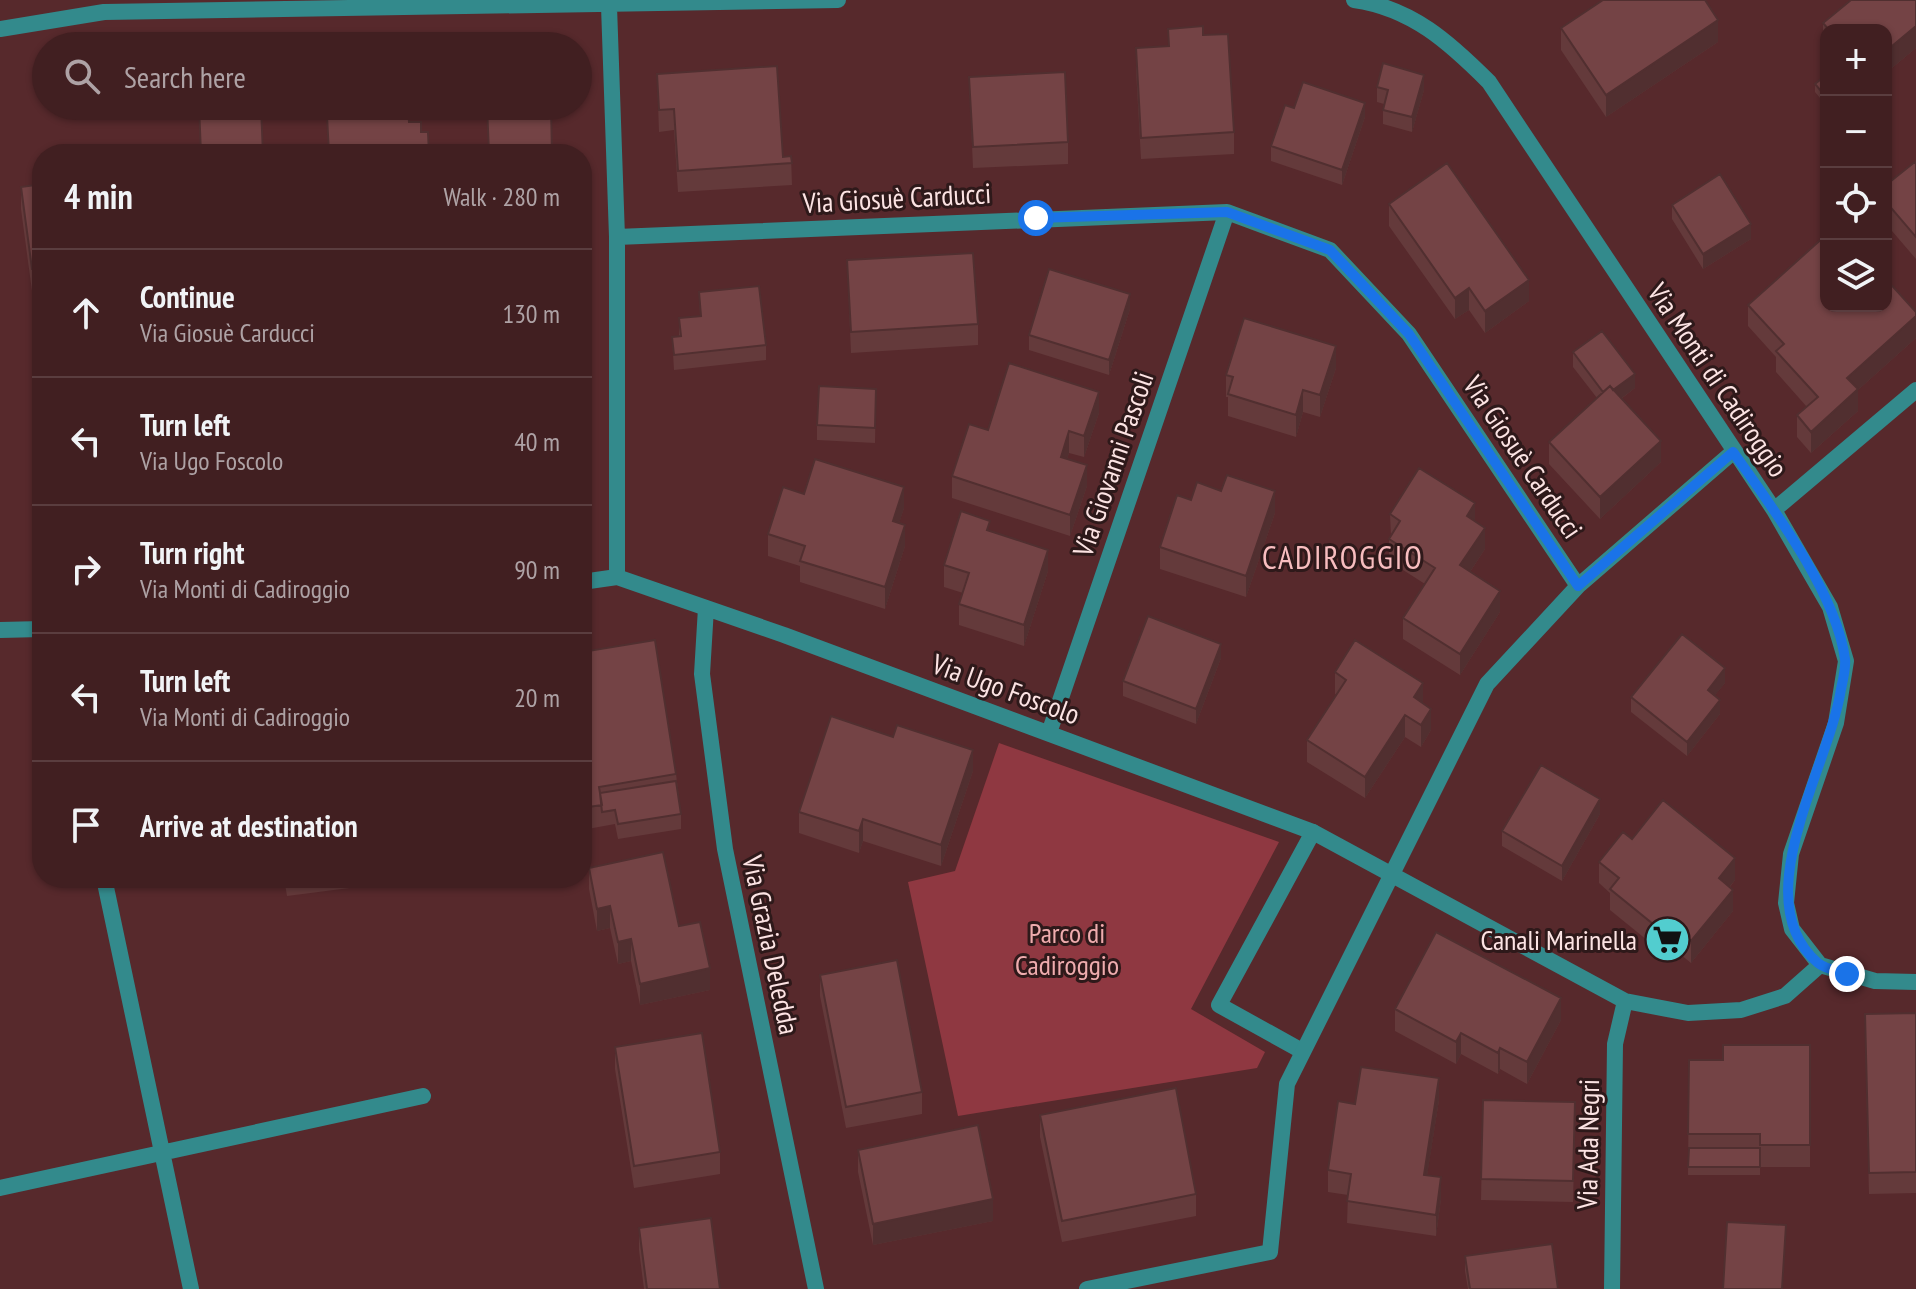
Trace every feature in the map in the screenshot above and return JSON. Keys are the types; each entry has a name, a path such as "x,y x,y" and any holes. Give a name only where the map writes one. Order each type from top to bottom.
{"street":[{"path":"0,29 104,12 838,0"},
{"name":"Via Monti di Cadiroggio","path":"1354,0 1373,3 1442,35 1489,82 1774,510 1830,607 1846,661 1836,723 1791,854 1786,903 1792,929 1820,965"},
{"path":"592,581 617,577 617,237 609,6"},
{"name":"Via Giosuè Carducci","path":"617,237 1227,212 1330,250 1409,334 1578,586"},
{"name":"Via Giovanni Pascoli","path":"1049,733 1227,212"},
{"path":"1774,510 1916,390"},
{"path":"1087,1289 1270,1252 1287,1084 1487,684 1578,586 1733,452"},
{"name":"Via Ugo Foscolo","path":"617,577 1313,832 1390,873"},
{"name":"Via Grazia Deledda","path":"706,608 702,674 725,849 816,1289"},
{"path":"0,630 32,629"},
{"path":"1302,1051 1219,1005 1313,832"},
{"path":"1390,873 1625,1001 1688,1013 1741,1010 1785,996 1820,965 1875,981 1916,982"},
{"path":"106,888 191,1289"},
{"name":"Via Ada Negri","path":"1612,1289 1615,1044 1625,1001"},
{"path":"0,1188 164,1155 423,1096"}],"green space":[{"name":"Parco di Cadiroggio","path":"999,743 1279,842 1191,1009 1265,1052 1257,1068 958,1116 908,882 955,871"}],"building":[{"path":"1603,0 1705,0 1718,20 1606,95 1561,28"},
{"path":"1851,0 1916,0 1916,26 1892,46 1892,24 1823,23"},
{"path":"1203,26 1203,35 1228,34 1234,132 1141,138 1136,48 1169,46 1168,29"},
{"path":"1383,63 1424,75 1412,117 1383,110 1388,90 1377,87"},
{"path":"777,66 783,157 791,156 792,163 678,171 674,109 659,110 657,74"},
{"path":"1065,72 1068,142 973,147 969,77"},
{"path":"1303,82 1365,103 1342,170 1271,146 1285,105 1294,108"},
{"path":"200,120 262,120 263,144 201,144"},
{"path":"327,120 409,120 421,122 421,132 428,132 429,144 328,144"},
{"path":"488,120 551,120 552,144 489,144"},
{"path":"1916,161 1916,237 1892,209 1892,180"},
{"path":"1447,163 1529,280 1485,311 1469,288 1455,298 1389,204"},
{"path":"1720,174 1751,224 1703,254 1672,205"},
{"path":"32,185 32,269 21,187"},
{"path":"1820,240 1820,312 1892,312 1892,286 1916,312 1916,316 1847,378 1858,389 1811,432 1797,415 1818,397 1776,351 1784,344 1748,305"},
{"path":"973,253 978,324 851,332 847,260"},
{"path":"1049,269 1130,294 1109,360 1029,335"},
{"path":"759,286 766,345 674,355 672,337 681,336 679,318 701,316 699,292"},
{"path":"1244,318 1336,346 1320,395 1303,390 1296,415 1228,394 1233,377 1226,375"},
{"path":"1602,331 1635,374 1613,390 1610,386 1603,392 1573,352"},
{"path":"1009,363 1099,392 1084,436 1069,431 1061,457 1087,465 1070,515 952,476 969,424 988,430"},
{"path":"819,386 876,389 875,428 817,425"},
{"path":"1610,386 1661,441 1600,497 1549,442"},
{"path":"815,459 904,487 893,521 905,525 885,587 800,561 805,546 768,534 783,487 804,494"},
{"path":"1419,468 1475,503 1467,516 1485,528 1460,565 1500,591 1460,654 1403,618 1435,568 1389,539 1400,521 1390,514"},
{"path":"1227,475 1275,491 1246,576 1160,547 1177,495 1191,500 1197,482 1221,491"},
{"path":"961,511 990,521 987,530 1048,550 1024,625 959,604 969,573 944,565"},
{"path":"1148,616 1221,644 1196,709 1123,681"},
{"path":"1682,634 1725,668 1708,690 1720,700 1687,742 1631,697"},
{"path":"655,640 676,774 599,787 602,805 592,806 592,650"},
{"path":"1355,640 1423,683 1414,697 1431,709 1421,725 1405,715 1365,777 1307,740 1346,680 1335,672"},
{"path":"831,716 893,737 897,725 973,750 941,845 863,819 859,831 799,812"},
{"path":"1541,765 1600,799 1562,866 1502,831"},
{"path":"676,781 681,814 618,824 615,810 602,812 600,793"},
{"path":"1663,800 1735,858 1719,878 1733,890 1691,941 1664,920 1658,928 1610,889 1619,878 1599,862 1623,832 1632,839"},
{"path":"663,852 679,926 700,922 710,968 640,984 631,939 618,942 610,906 597,909 592,867"},
{"path":"1436,932 1561,998 1527,1062 1500,1048 1498,1053 1461,1033 1456,1042 1395,1009"},
{"path":"897,960 922,1092 846,1107 820,975"},
{"path":"1916,1013 1916,1172 1869,1173 1865,1014"},
{"path":"702,1033 720,1152 634,1166 615,1047"},
{"path":"1723,1045 1810,1045 1810,1145 1760,1145 1760,1134 1688,1134 1689,1060 1723,1060"},
{"path":"1361,1067 1439,1078 1424,1175 1441,1177 1436,1215 1347,1201 1351,1174 1328,1170 1338,1101 1355,1104"},
{"path":"1176,1088 1196,1194 1062,1221 1040,1115"},
{"path":"1483,1100 1575,1102 1573,1181 1481,1179"},
{"path":"978,1125 993,1199 873,1224 858,1150"},
{"path":"1689,1148 1760,1148 1760,1167 1688,1167"},
{"path":"711,1218 720,1289 647,1289 639,1228"},
{"path":"1727,1222 1786,1225 1782,1289 1723,1289"},
{"path":"1552,1244 1558,1289 1470,1289 1465,1256"}],"place":[{"name":"Canali Marinella","path":"1668,940"}],"district":[{"name":"CADIROGGIO","path":"1343,558"}],"route":[{"path":"1036,218 1227,212 1330,250 1409,334 1578,586 1733,452 1774,510 1830,607 1846,661 1836,723 1791,854 1786,903 1792,929 1820,965 1847,974"}]}
